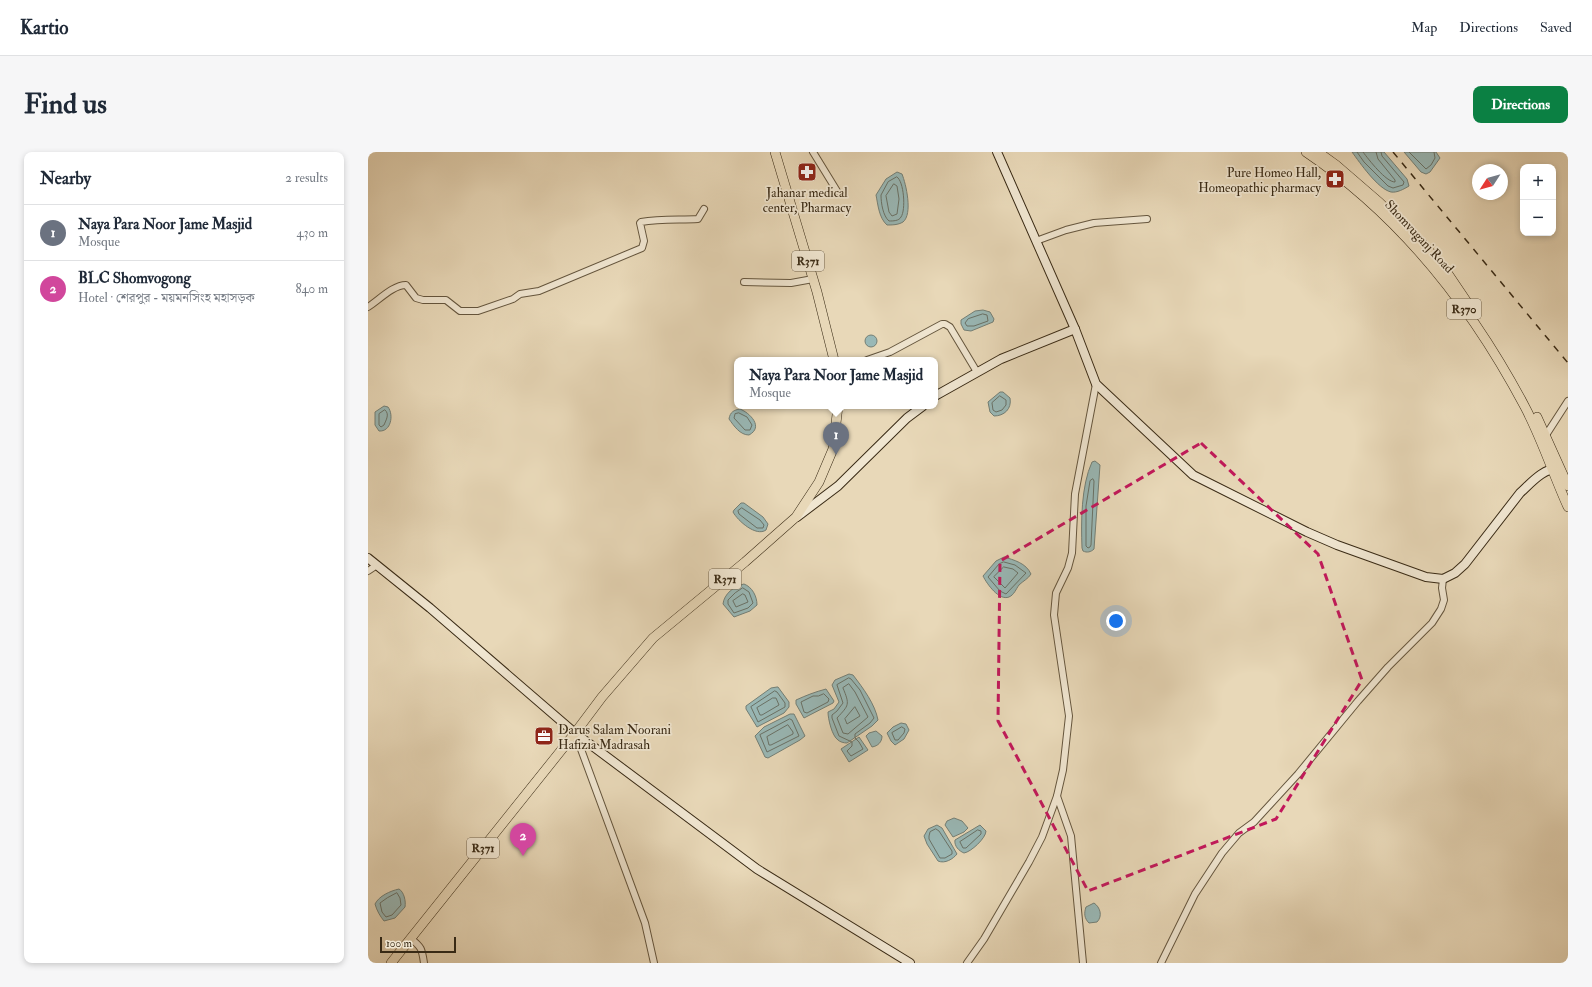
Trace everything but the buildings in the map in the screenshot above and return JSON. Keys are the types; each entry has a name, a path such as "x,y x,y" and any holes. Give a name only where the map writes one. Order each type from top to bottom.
{"main road":[{"name":"R371","path":"775,152 813,279 833,357"},
{"name":"R371","path":"779,152 779,164"},
{"name":"Shomvuganj Road","path":"1306,152 1333,170 1376,208 1427,259 1486,342 1525,407 1555,469 1568,486"},
{"name":"Shomvuganj Road","path":"1318,152 1380,202 1432,254 1459,290 1510,368 1546,435 1555,469 1568,507"},
{"name":"R371","path":"391,963 575,733 602,697 653,638 745,562 796,517 819,482 833,449 838,409"}],"street":[{"path":"813,152 837,191"},
{"path":"997,152 1075,329 1096,384 1193,475 1307,532 1337,545 1426,578 1443,579 1455,573 1465,564 1520,493 1536,478 1555,469"},
{"path":"368,307 401,285 406,285 416,298 423,300 446,300 460,311 478,311 495,307 513,300 520,294 539,291 642,248 644,241 640,223 642,222 660,219 698,219 704,208"},
{"path":"1036,241 1066,230 1094,224 1147,219"},
{"path":"744,282 791,283 813,279"},
{"path":"876,357 890,352 942,324 945,324 950,327 977,372"},
{"path":"938,394 1013,354 1075,329"},
{"path":"968,963 984,939 1042,837 1057,796 1063,770 1069,716 1054,615 1055,600 1059,585 1068,568 1072,553 1075,494 1096,384"},
{"path":"1546,435 1555,424 1568,401"},
{"path":"796,517 838,486 907,418 919,409"},
{"path":"368,558 430,608 575,733 757,869 910,963"},
{"path":"368,570 377,565"},
{"path":"1161,963 1195,894 1222,853 1240,833 1254,822 1298,774 1358,700 1388,667 1432,623 1442,609 1444,600 1442,588 1443,579"},
{"path":"575,733 645,923 654,963"},
{"path":"1057,796 1071,836 1083,963"},
{"path":"411,939 419,944 422,949 424,963"}],"highlighted area":[{"path":"1201,443 1318,554 1362,680 1276,819 1088,891 998,721 1000,561"}],"water":[{"path":"1352,152 1384,152 1407,179 1409,186 1396,192 1386,190 1375,181"},
{"path":"1404,152 1436,152 1440,158 1430,172 1426,174 1421,172"},
{"path":"897,172 902,174 905,185 908,199 908,213 903,222 887,225 884,222 878,207 876,195 886,179"},
{"path":"983,310 990,312 994,319 993,322 971,331 964,330 961,320 975,311"},
{"path":"873,335 876,336 876,346 869,347 866,346 865,339 866,336"},
{"path":"1000,392 1003,392 1010,398 1010,405 1004,413 994,416 990,412 988,402"},
{"path":"384,406 388,407 390,410 391,418 389,426 383,431 379,431 375,425 375,412"},
{"path":"740,409 754,420 755,428 749,435 740,432 729,419 733,412"},
{"path":"1095,461 1100,465 1094,549 1086,552 1083,551 1082,548 1082,504 1088,472 1092,462"},
{"path":"741,503 744,503 763,517 768,524 766,530 762,532 752,530 739,520 733,512"},
{"path":"1004,557 1023,565 1031,574 1019,585 1012,595 1005,598 1001,597 994,591 983,576 996,561"},
{"path":"744,584 754,592 757,605 750,611 734,617 723,604 724,600 730,591"},
{"path":"849,674 853,675 868,696 878,720 872,726 847,743 839,741 834,735 828,712 834,709 839,702 832,685 835,680"},
{"path":"778,687 789,702 789,707 784,713 757,727 746,709 746,706 771,688"},
{"path":"826,689 834,701 833,703 804,718 796,704 796,700"},
{"path":"790,714 794,714 805,736 768,758 765,757 755,736 764,727"},
{"path":"901,723 906,724 909,730 904,739 895,745 887,733 893,727"},
{"path":"876,731 882,736 882,738 876,746 872,747 866,736 869,733"},
{"path":"859,737 868,750 849,762 841,749"},
{"path":"954,818 962,821 968,828 964,832 953,837 945,825 947,821"},
{"path":"937,825 942,828 957,854 951,859 941,862 938,861 927,844 924,836 928,829"},
{"path":"980,825 986,831 981,841 967,852 964,853 960,851 956,846 955,840"},
{"path":"399,889 404,897 405,907 395,918 384,921 375,904 385,894"},
{"path":"1094,903 1099,909 1100,917 1097,922 1089,923 1085,917 1085,909"}],"railway":[{"path":"1393,152 1568,363"}],"place":[{"name":"Jahanar medical center, Pharmacy","path":"807,172"},
{"name":"Pure Homeo Hall, Homeopathic pharmacy","path":"1335,179"},
{"name":"Naya Para Noor Jame Masjid","path":"836,455"},
{"name":"Darus Salam Noorani Hafizia Madrasah","path":"544,736"},
{"name":"BLC Shomvogong","path":"523,856"}]}
